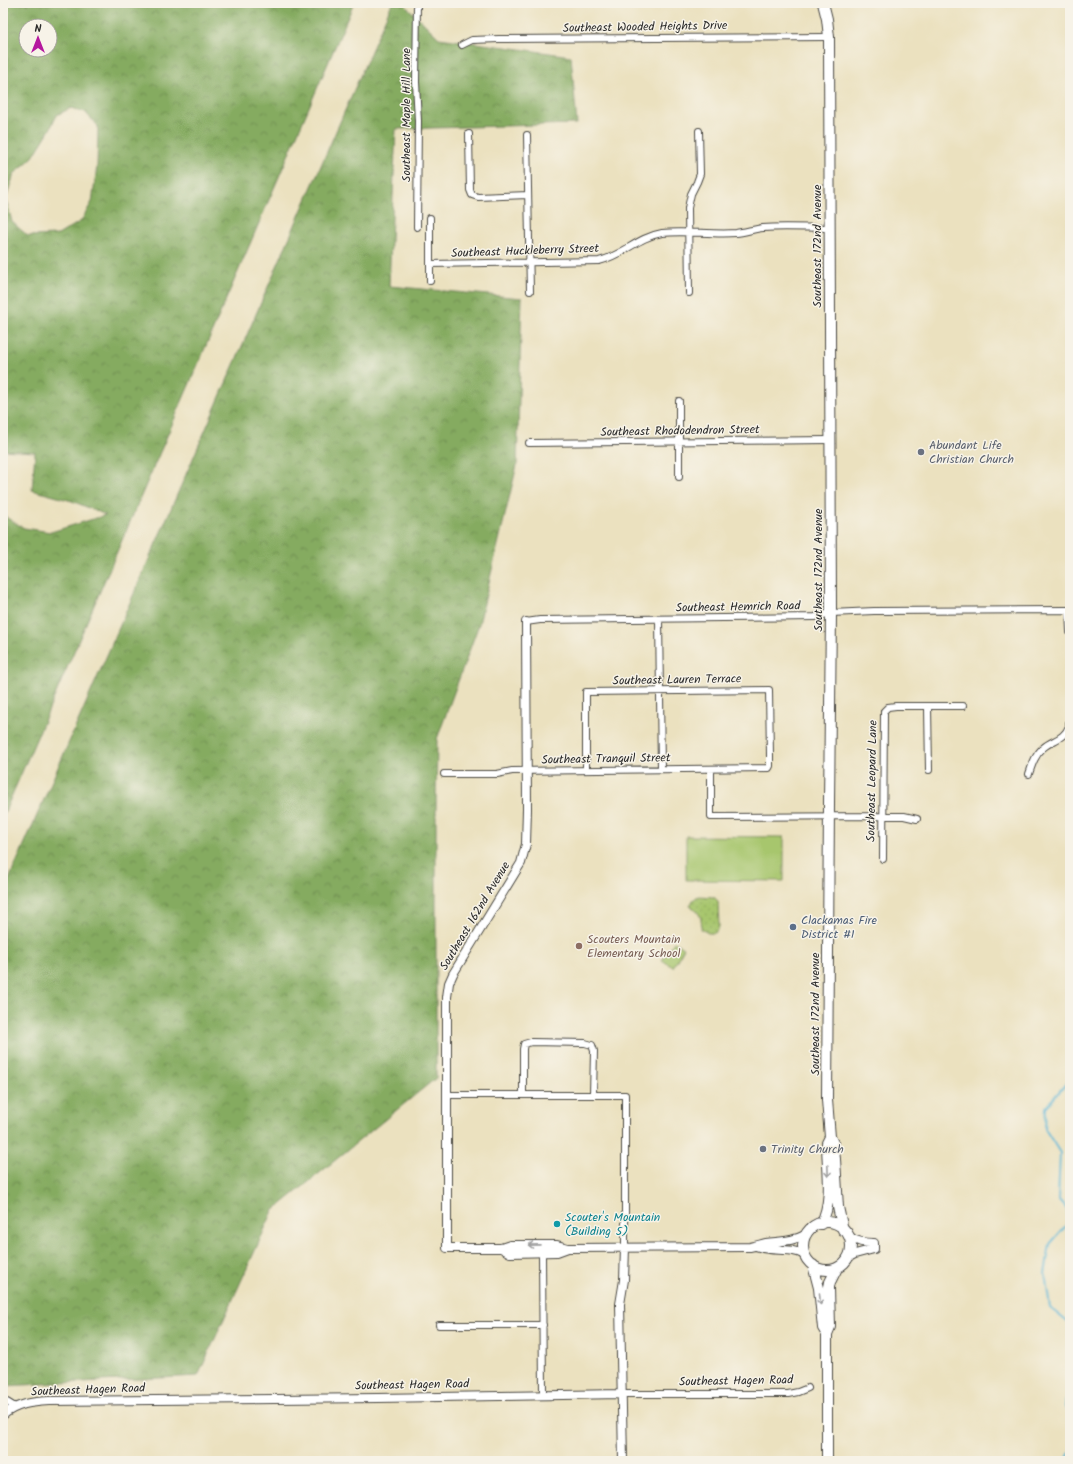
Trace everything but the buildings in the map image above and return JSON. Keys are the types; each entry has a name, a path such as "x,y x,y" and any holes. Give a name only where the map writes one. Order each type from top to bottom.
{"main road":[{"name":"Southeast 172nd Avenue","path":"823,3 829,37 831,440 827,1100 830,1137 833,1143 838,1207 850,1245 847,1258"},
{"name":"Southeast 172nd Avenue","path":"821,1224 828,1205 826,1143 830,1137"},
{"path":"827,1461 826,1334 823,1328 819,1284 813,1265 805,1255 803,1246 807,1234 813,1228 821,1224 835,1224 846,1233"},
{"path":"826,1334 830,1327 830,1282 837,1268 847,1258"},
{"path":"813,1265 824,1270 837,1268"}],"street":[{"name":"Southeast Maple Hill Lane","path":"417,3 417,227"},
{"name":"Southeast Wooded Heights Drive","path":"462,45 472,40 499,39 829,37"},
{"path":"689,293 688,205 700,174 699,131"},
{"path":"469,134 470,190 472,195 478,197 528,195"},
{"path":"527,135 530,291"},
{"path":"430,218 430,281"},
{"name":"Southeast Huckleberry Street","path":"430,264 598,261 617,255 650,236 662,233 736,233 769,228 830,228"},
{"path":"678,401 679,477"},
{"name":"Southeast Rhododendron Street","path":"529,443 831,440"},
{"path":"1070,610 1070,632"},
{"name":"Southeast Hemrich Road","path":"526,622 540,620 815,617 831,613 1070,610"},
{"path":"659,619 661,769"},
{"name":"Southeast 162nd Avenue","path":"501,1248 447,1248 447,997 449,983 453,974 521,863 526,844 526,622"},
{"path":"1029,774 1034,760 1041,749 1067,733 1069,726 1070,673"},
{"name":"Southeast Lauren Terrace","path":"586,770 586,692 769,690 769,768"},
{"name":"Southeast Leopard Lane","path":"883,859 884,711 892,706 963,706"},
{"path":"928,706 929,770"},
{"name":"Southeast Tranquil Street","path":"444,774 497,774 512,771 769,768"},
{"path":"711,769 711,817 904,816 917,819"},
{"path":"523,1095 523,1050 524,1044 528,1042 592,1044 594,1051 593,1095"},
{"path":"447,1095 625,1095 625,1247 624,1280 620,1304 623,1461"},
{"path":"846,1233 856,1241 862,1243 874,1243 874,1249 855,1254 847,1258"},
{"path":"501,1248 510,1245 557,1245 568,1248 756,1246 791,1241 807,1234"},
{"path":"756,1246 765,1250 792,1250 805,1255"},
{"path":"501,1248 510,1252 557,1252 568,1248"},
{"path":"542,1252 543,1395"},
{"path":"439,1325 543,1325"},
{"name":"Southeast Hagen Road","path":"15,1407 27,1403 49,1401 622,1394 788,1394 808,1388"},
{"path":"3,1402 7,1402 15,1407 3,1415"}],"green space":[{"path":"3,3 354,3 3,816 3,513 7,518 24,528 51,532 106,515 72,501 32,490 35,452 3,450","holes":["71,108 85,112 98,126 97,166 92,202 81,221 58,235 28,236 12,222 6,199 14,174 33,157 57,115"]},
{"path":"392,3 403,3 439,38 571,56 577,124 396,129 389,286 522,298 517,465 479,624 437,739 436,1078 273,1211 198,1376 3,1386 3,893"},
{"path":"686,836 784,837 784,881 686,880"},
{"path":"698,896 714,897 718,901 719,927 715,933 708,933 701,929 700,915 690,906 693,900"},
{"path":"674,942 684,948 673,967 662,960"}],"waterway":[{"path":"1070,1079 1046,1107 1045,1129 1060,1153 1058,1199 1067,1209 1069,1222 1050,1244 1045,1274 1050,1308 1070,1324"},
{"path":"1070,1364 1070,1370"},
{"path":"1070,1395 1066,1399 1065,1407 1070,1414"},
{"path":"1066,1461 1070,1452"}],"place":[{"name":"Abundant Life Christian Church","path":"921,452"},
{"name":"Clackamas Fire District #1","path":"793,927"},
{"name":"Scouters Mountain Elementary School","path":"579,946"},
{"name":"Trinity Church","path":"763,1149"},
{"name":"Scouter's Mountain (Building 5)","path":"557,1224"}]}
